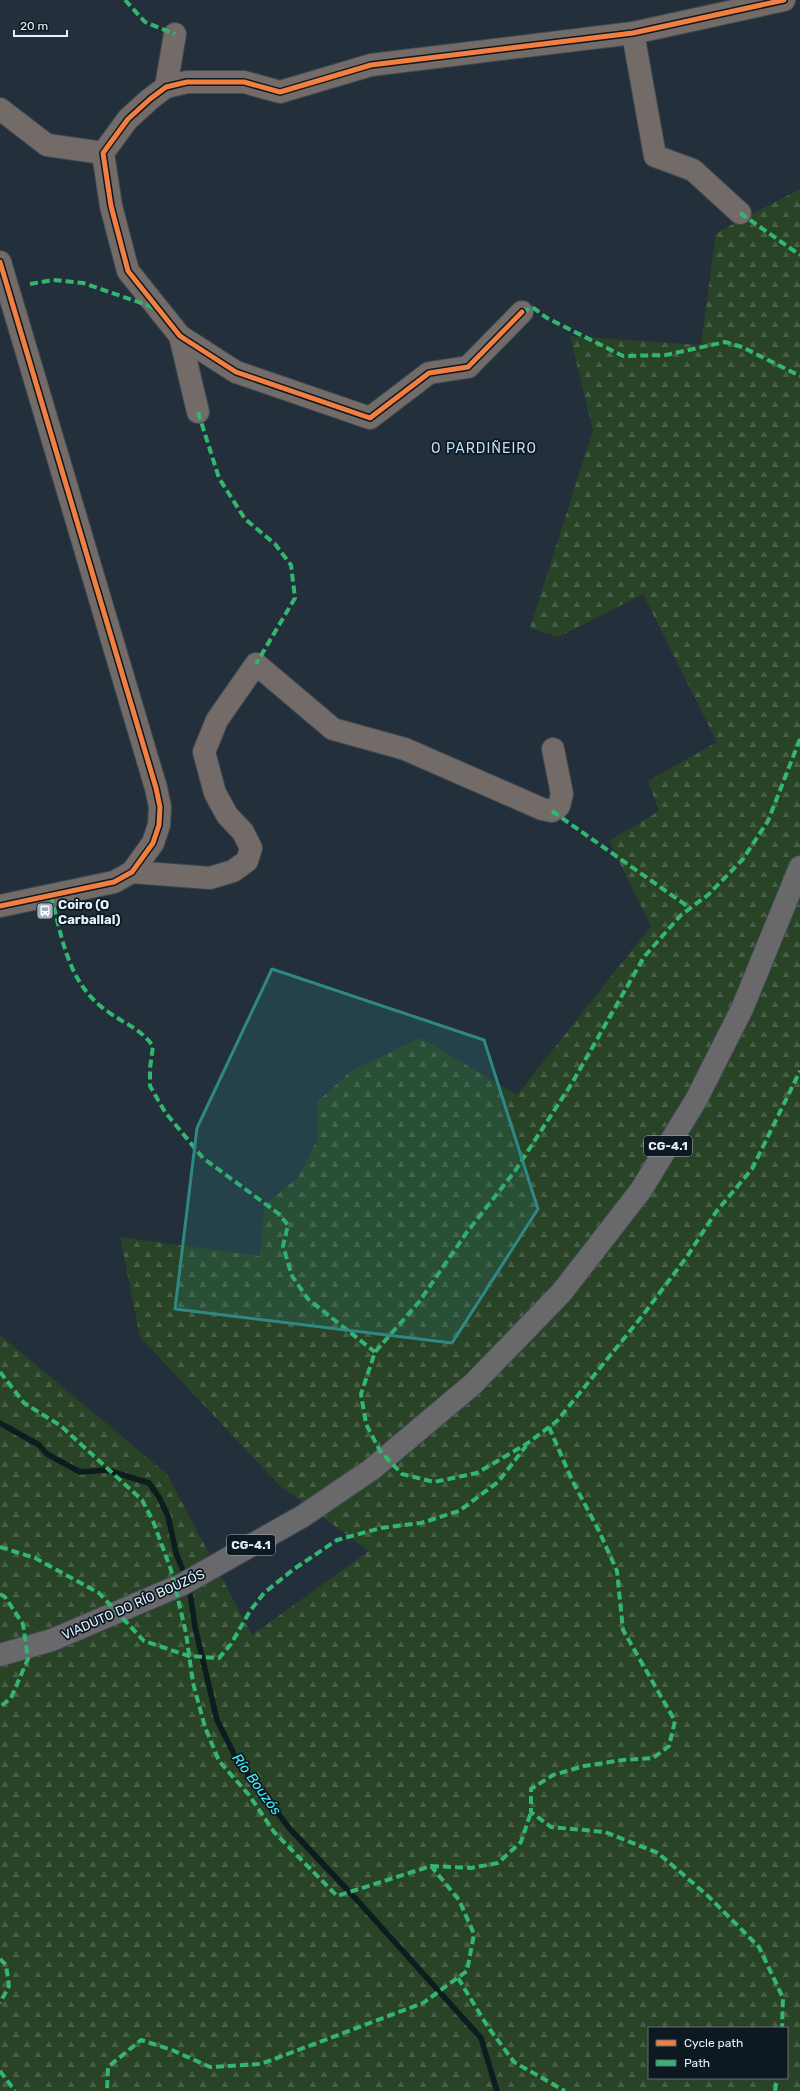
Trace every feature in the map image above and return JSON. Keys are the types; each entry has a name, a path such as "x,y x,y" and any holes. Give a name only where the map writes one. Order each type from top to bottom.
{"highway":[{"name":"VIADUTO DO RÍO BOUZÓS","path":"0,1655 52,1640 183,1584 303,1516 372,1469 473,1384 562,1292 641,1190 696,1100 742,1009 800,867"}],"street":[{"path":"522,312 468,367 429,373 370,418 236,372 180,336 128,271 111,206 103,153 128,119 150,99 166,87 187,82 244,82 280,92 371,65 633,33 784,0"},
{"path":"633,33 655,156 693,170 740,213"},
{"path":"166,87 174,34"},
{"path":"0,109 48,145 103,153"},
{"path":"0,262 156,788 160,807 159,825 153,842 132,872 114,882 0,906"},
{"path":"180,336 198,412"},
{"path":"132,872 210,878 233,871 247,861 251,848 243,832 227,815 215,793 204,752 217,720 256,664 333,729 405,749 542,809 552,811 559,806 562,794 553,749"}],"highlighted area":[{"path":"272,969 484,1040 538,1209 452,1343 175,1309 197,1128"}],"green space":[{"path":"800,189 800,2091 0,2091 0,1335 167,1474 252,1635 369,1551 279,1485 140,1337 120,1237 260,1256 264,1206 299,1176 317,1140 317,1102 351,1071 421,1038 517,1095 651,926 609,841 659,811 648,781 717,742 643,594 558,637 530,628 593,430 570,336 701,345 716,233"}],"waterway":[{"name":"Río Bouzós","path":"0,1423 39,1445 47,1454 80,1472 107,1470 149,1483 159,1497 168,1516 176,1553 186,1578"},
{"name":"Río Bouzós","path":"189,1586 195,1627 217,1720 237,1760 290,1829 356,1899 481,2038 497,2091"}],"marked path":[{"path":"125,0 145,22 175,34"},
{"path":"740,213 800,255"},
{"path":"30,284 53,280 83,283 156,308"},
{"path":"522,312 532,307 547,318 623,356 666,355 725,342 742,347 800,376"},
{"path":"198,412 219,478 245,519 275,544 291,565 295,598 256,664"},
{"path":"800,739 768,821 743,859 708,895 681,915 644,957 572,1083 515,1171 467,1232 419,1302 375,1352 361,1394 366,1424 380,1451 402,1474 434,1482 477,1473 528,1443 557,1421 643,1315 686,1258 716,1212 752,1169 800,1071"},
{"path":"552,811 690,908"},
{"path":"51,895 68,959 83,988 107,1011 137,1030 153,1046 150,1068 150,1086 165,1112 203,1158 279,1214 288,1225 283,1246 292,1276 308,1299 375,1352"},
{"path":"0,1372 24,1403 61,1426 142,1500 153,1521 171,1570 186,1633 193,1683 205,1727 219,1761 249,1795 274,1832 337,1896 431,1866 459,1900 474,1934 467,1971 423,2003 261,2064 210,2067 172,2050 141,2040 108,2067 107,2091"},
{"path":"549,1427 572,1480 599,1531 617,1571 623,1630 675,1721 669,1746 653,1758 623,1760 584,1766 553,1775 531,1789 531,1812 551,1827 605,1832 658,1853 708,1896 759,1947 783,1998 782,2027"},
{"path":"0,1547 35,1558 99,1593 144,1641 189,1656 219,1658 231,1644 250,1611 264,1593 294,1569 337,1540 381,1528 421,1523 459,1511 498,1482 526,1446"},
{"path":"0,1594 5,1597 23,1624 28,1659 11,1698 0,1707"},
{"path":"431,1866 471,1868 498,1863 521,1842 531,1812"},
{"path":"0,1959 6,1965 9,1986 0,2003"},
{"path":"458,1978 488,2027 514,2062 565,2091"},
{"path":"0,2071 15,2091"},
{"path":"775,2091 777,2079"}],"cycle path":[{"path":"522,312 468,367 429,373 370,418 236,372 180,336 128,271 111,206 103,153 128,119 150,99 166,87 187,82 244,82 280,92 371,65 633,33 784,0"},
{"path":"0,262 156,788 160,807 159,825 153,843 132,872 114,882 0,906"}],"place":[{"name":"Coiro (O Carballal)","path":"45,911"}],"district":[{"name":"O PARDIÑEIRO","path":"484,448"}]}
